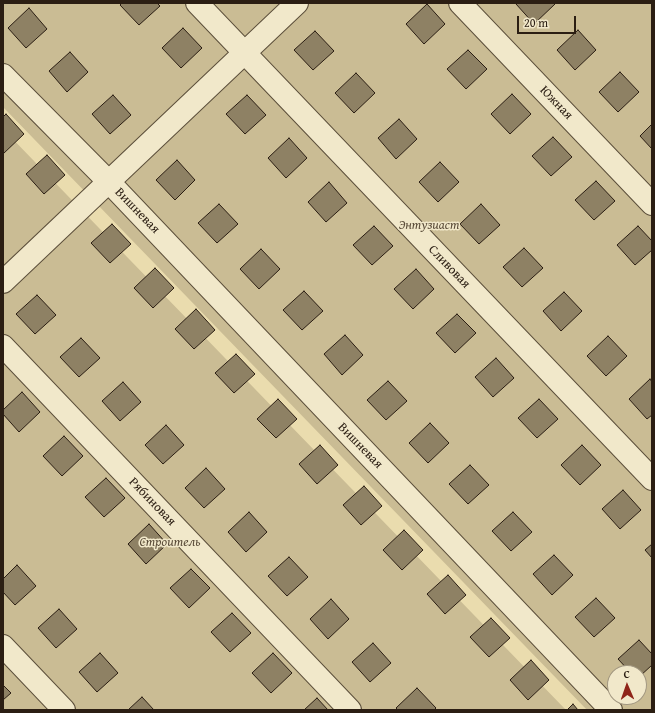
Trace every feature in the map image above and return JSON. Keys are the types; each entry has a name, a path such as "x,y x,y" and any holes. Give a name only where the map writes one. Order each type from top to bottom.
{"street":[{"name":"Сливовая","path":"197,3 652,479"},
{"name":"Вишневая","path":"3,282 297,3"},
{"name":"Южная","path":"460,3 652,204"},
{"name":"Вишневая","path":"3,75 109,182 611,710"},
{"name":"Рябиновая","path":"3,346 350,710"},
{"path":"3,646 64,710"}],"green space":[{"name":"Энтузиаст","path":"3,3 652,3 652,710 587,710 3,107"},
{"name":"Строитель","path":"3,129 130,260 566,710 3,710"}],"building":[{"path":"122,3 157,3 160,6 139,25 120,5"},
{"path":"427,4 445,24 424,44 406,24"},
{"path":"516,4 555,4 534,24"},
{"path":"29,8 47,29 26,48 8,28"},
{"path":"183,28 202,48 181,68 162,48"},
{"path":"578,30 596,50 575,70 557,50"},
{"path":"315,31 334,51 313,70 294,50"},
{"path":"468,50 487,69 466,89 447,69"},
{"path":"70,52 88,72 67,92 49,71"},
{"path":"620,72 639,92 618,112 599,92"},
{"path":"356,73 375,93 354,113 335,93"},
{"path":"512,94 531,114 510,134 491,114"},
{"path":"113,95 131,115 110,134 92,114"},
{"path":"247,95 266,115 245,134 226,114"},
{"path":"6,114 24,134 3,154 3,117"},
{"path":"399,119 417,139 396,159 378,138"},
{"path":"652,124 652,149 640,136"},
{"path":"553,137 572,157 551,176 532,156"},
{"path":"289,138 307,158 286,178 268,158"},
{"path":"47,155 65,175 44,194 26,174"},
{"path":"177,160 195,180 175,200 156,180"},
{"path":"440,162 459,182 438,202 419,182"},
{"path":"596,181 615,201 594,220 575,200"},
{"path":"329,182 347,203 326,222 308,202"},
{"path":"219,204 238,224 217,243 198,223"},
{"path":"481,204 500,225 479,244 460,224"},
{"path":"112,224 131,244 110,263 91,243"},
{"path":"374,226 393,246 372,265 353,245"},
{"path":"638,226 652,241 652,250 635,265 617,245"},
{"path":"524,248 543,268 522,287 503,267"},
{"path":"261,249 280,269 259,289 240,269"},
{"path":"155,268 174,288 153,308 134,288"},
{"path":"416,269 434,289 413,309 394,289"},
{"path":"304,291 323,311 302,330 283,310"},
{"path":"564,292 582,311 561,331 543,311"},
{"path":"37,295 56,315 35,334 16,314"},
{"path":"196,309 215,330 194,349 175,329"},
{"path":"457,314 476,333 455,353 436,333"},
{"path":"345,335 363,355 342,375 324,354"},
{"path":"608,336 627,356 606,376 587,356"},
{"path":"81,338 100,358 79,377 60,357"},
{"path":"236,354 255,374 234,393 215,373"},
{"path":"496,358 514,378 493,397 475,377"},
{"path":"650,379 652,382 652,415 647,419 629,399"},
{"path":"388,381 407,401 386,420 367,400"},
{"path":"123,382 141,402 120,421 102,401"},
{"path":"22,392 40,412 19,432 3,414 3,410"},
{"path":"278,399 297,419 276,438 257,419"},
{"path":"539,399 558,419 537,438 518,418"},
{"path":"430,423 449,443 428,463 409,443"},
{"path":"166,425 184,445 163,464 145,445"},
{"path":"64,436 83,456 62,476 43,456"},
{"path":"320,445 338,465 317,484 299,464"},
{"path":"582,445 601,465 580,485 561,465"},
{"path":"470,465 489,485 468,504 449,484"},
{"path":"206,468 225,489 204,508 185,488"},
{"path":"106,478 125,498 104,517 85,497"},
{"path":"364,486 382,506 361,525 343,505"},
{"path":"623,490 641,510 620,529 602,509"},
{"path":"249,512 267,532 246,552 228,532"},
{"path":"513,512 532,532 511,551 492,531"},
{"path":"149,524 167,544 146,564 128,544"},
{"path":"404,530 423,550 402,570 383,550"},
{"path":"652,544 652,558 645,550"},
{"path":"554,555 573,575 552,595 533,574"},
{"path":"289,557 308,577 287,596 268,576"},
{"path":"17,565 36,586 15,605 3,592 3,579"},
{"path":"191,569 210,588 189,608 170,588"},
{"path":"448,575 466,595 445,614 427,594"},
{"path":"596,598 615,618 594,637 575,617"},
{"path":"331,599 349,619 328,639 310,619"},
{"path":"59,609 77,629 56,648 38,628"},
{"path":"232,613 251,633 230,652 211,632"},
{"path":"491,618 510,638 489,657 470,637"},
{"path":"639,640 652,654 652,665 647,670 647,665 624,665 618,659"},
{"path":"373,643 391,663 370,682 352,662"},
{"path":"100,653 118,673 97,692 79,672"},
{"path":"273,653 292,673 271,693 252,673"},
{"path":"531,660 549,680 528,700 510,680"},
{"path":"3,685 11,693 3,700"},
{"path":"417,688 436,708 434,710 398,710 396,708"},
{"path":"142,697 154,710 128,710"},
{"path":"317,698 328,710 304,710"},
{"path":"573,704 578,710 567,710"}]}
